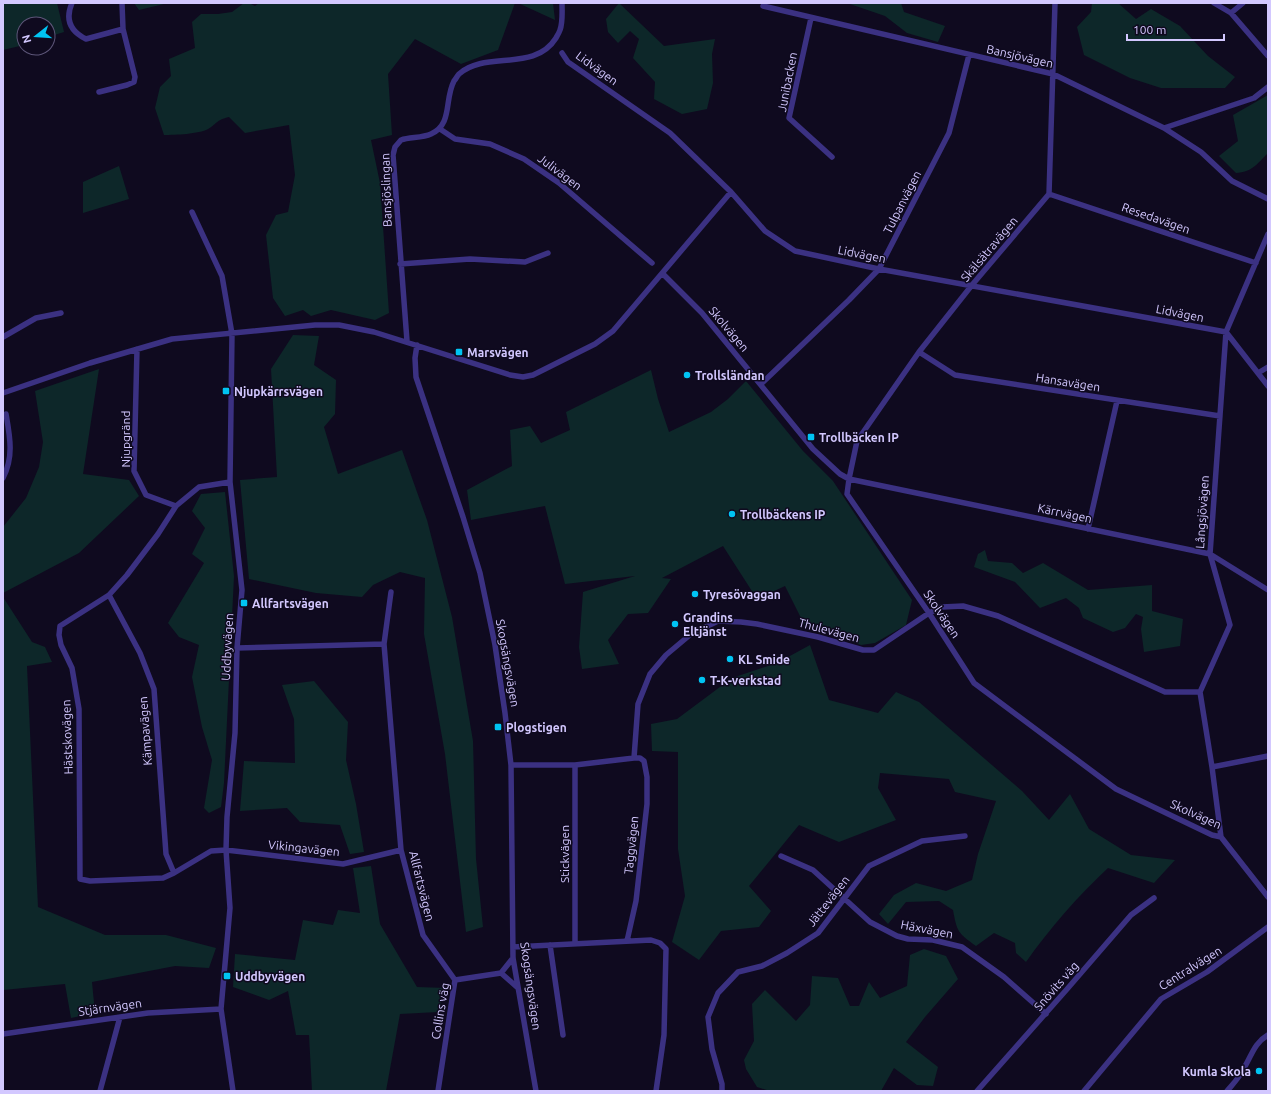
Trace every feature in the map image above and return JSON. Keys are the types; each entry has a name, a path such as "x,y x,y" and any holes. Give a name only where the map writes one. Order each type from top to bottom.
{"street":[{"path":"72,3 68,11 69,20 75,32 86,39 123,29"},
{"path":"99,92 128,85 134,82 135,77 123,29 122,3"},
{"path":"440,129 446,117 450,89 458,74 470,67 487,63 520,60 541,53 550,47 560,31 562,3"},
{"path":"780,10 781,3"},
{"path":"1049,194 1055,3"},
{"path":"1214,3 1231,13 1268,56"},
{"path":"1231,13 1243,3"},
{"name":"Bansjövägen","path":"763,6 1053,74 1164,128 1201,152 1232,181 1268,199"},
{"name":"Junibacken","path":"811,18 789,118 832,157"},
{"name":"Lidvägen","path":"562,53 568,62 670,133 731,192 766,231 795,251 879,269 1226,332"},
{"name":"Tulpanvägen","path":"761,384 849,300 879,269 949,133 969,55"},
{"path":"1164,128 1254,98 1268,87"},
{"name":"Julivägen","path":"440,129 455,139 490,144 524,159 559,183 652,263"},
{"name":"Bansjöslingan","path":"407,341 400,264 393,155 395,147 401,140 429,135 440,129"},
{"path":"3,393 90,363 172,339 315,325 339,325 374,332 407,341 510,375 523,377 533,375 595,344 613,331 650,286 663,274 731,192"},
{"name":"Resedavägen","path":"1049,194 1256,263"},
{"name":"Skälsätravägen","path":"849,479 857,442 919,352 972,285 1049,194"},
{"name":"Uddbyvägen","path":"192,212 222,276 232,334 230,482 242,590 237,648 235,733 227,817 226,850 230,908 221,1009 233,1091"},
{"name":"Långsjövägen","path":"1200,692 1230,625 1210,554 1226,332 1268,234"},
{"path":"400,264 470,259 525,262 548,253"},
{"name":"Skolvägen","path":"663,274 702,313 814,449 840,474 849,479 848,494 929,613 974,683 1116,789 1212,835 1221,837 1268,897"},
{"path":"3,337 36,318 61,313"},
{"path":"1226,332 1268,386"},
{"name":"Skogsängsvägen","path":"417,345 415,358 416,378 463,517 480,573 496,652 511,765 513,958 536,1091"},
{"name":"Njupgränd","path":"137,349 134,471 146,495 176,506"},
{"name":"Hansavägen","path":"919,352 955,375 1220,416"},
{"path":"1258,373 1268,367"},
{"path":"1088,529 1117,401"},
{"path":"3,478 9,461 11,442 6,414"},
{"name":"Kärrvägen","path":"849,479 1210,554 1268,590"},
{"name":"Hästskovägen","path":"226,850 211,851 163,878 90,881 80,879 79,709 72,668 61,645 59,635 60,626 109,595 127,575 154,540 176,506 199,487 230,482"},
{"name":"Allfartsvägen","path":"390,592 384,644 401,850 423,935 455,980"},
{"name":"Kämpavägen","path":"109,595 140,653 154,689 166,854 174,873"},
{"name":"Thulevägen","path":"634,758 638,704 650,674 666,655 691,634 718,621 741,622 818,638 863,650 874,650 929,613 942,607 963,606 998,616 1165,692 1200,692"},
{"path":"237,648 384,644"},
{"path":"1200,692 1221,837"},
{"path":"1212,768 1268,756"},
{"path":"511,765 575,765 634,758"},
{"name":"Taggvägen","path":"627,941 636,901 647,804 647,777 644,761 640,758 634,758"},
{"name":"Stickvägen","path":"575,765 575,944"},
{"name":"Jättevägen","path":"722,1091 722,1084 712,1049 708,1017 718,993 738,972 762,966 787,953 818,933 869,866 922,841 965,836"},
{"name":"Vikingavägen","path":"226,850 343,864 401,850"},
{"name":"Häxvägen","path":"781,856 813,870 870,922 897,936 908,939 933,940 962,947 1004,977 1046,1014"},
{"name":"Snövits väg","path":"979,1090 1131,915 1154,898"},
{"name":"Centralvägen","path":"1084,1091 1161,999 1207,972 1268,927"},
{"path":"513,948 651,940 660,943 666,949 664,1035 656,1091"},
{"path":"550,945 563,1035"},
{"path":"513,958 501,973 518,988"},
{"name":"Collins väg","path":"438,1091 455,980 501,973"},
{"name":"Stjärnvägen","path":"3,1034 148,1013 221,1009"},
{"path":"100,1091 120,1017"},
{"path":"1227,1091 1245,1068 1256,1045 1262,1038 1268,1035"}],"green space":[{"path":"3,3 57,3 64,32 56,34 56,16 16,16 16,47 3,50"},
{"path":"134,3 168,3 139,10"},
{"path":"244,3 249,3 255,6 259,3 515,3 498,50 461,64 415,39 388,74 392,135 371,140 380,183 389,313 375,320 331,310 311,316 303,310 285,316 273,298 266,235 276,215 288,212 295,175 289,125 245,133 229,117 219,121 204,131 187,134 164,135 155,108 160,87 171,76 169,59 195,48 192,22 201,14 232,12"},
{"path":"518,3 553,3 555,20"},
{"path":"619,3 664,46 715,39 712,54 713,83 707,109 682,114 654,99 655,82 633,58 639,39 630,31 618,43 608,32 606,19"},
{"path":"847,3 901,3 904,12 945,26 938,42 907,33 885,16"},
{"path":"1092,3 1118,3 1136,19 1151,9 1180,26 1208,56 1235,77 1225,88 1161,88 1130,78 1084,55 1077,27 1091,12"},
{"path":"1268,95 1268,153 1250,169 1236,173 1219,156 1238,141 1233,115"},
{"path":"119,166 129,199 83,213 83,182"},
{"path":"293,335 319,336 314,365 336,380 335,414 324,427 338,474 402,450 427,520 452,617 473,741 476,859 483,927 466,932 445,754 424,634 425,578 400,572 373,585 362,597 316,593 249,579 240,480 277,477 271,369"},
{"path":"99,369 83,474 129,480 139,496 79,553 3,593 3,527 26,498 39,467 43,442 35,391"},
{"name":"Trollbäckens IP","path":"651,370 658,399 669,432 711,412 728,399 746,381 803,451 833,481 912,600 906,625 875,643 861,645 804,624 785,586 757,599 723,546 662,578 671,579 648,613 628,614 608,640 619,664 582,669 579,647 583,592 635,576 565,584 545,506 471,520 467,490 512,466 510,430 530,426 541,443 570,430 566,412"},
{"path":"225,492 234,576 224,783 221,807 209,813 204,808 212,760 202,727 192,677 199,645 179,637 168,623 204,563 192,554 205,528 192,511 201,494"},
{"path":"985,550 988,561 1012,563 1023,573 1043,563 1088,590 1152,585 1152,611 1183,619 1180,646 1144,652 1141,629 1143,617 1136,614 1125,628 1113,632 1083,618 1079,608 1066,598 1040,608 1015,582 974,567 978,554"},
{"path":"3,597 32,642 45,647 52,662 27,666 38,907 105,935 166,935 216,948 209,968 175,966 92,982 95,1013 71,1018 65,984 3,990"},
{"path":"810,645 829,700 878,713 896,692 919,702 1022,791 1049,820 1070,794 1089,829 1131,855 1175,860 1154,883 1108,868 1065,913 1026,962 1016,953 1015,943 994,933 976,946 965,938 957,928 953,910 939,901 906,902 888,924 879,914 894,895 916,883 946,891 972,880 978,854 996,801 955,792 949,779 880,773 878,788 896,820 839,842 799,825 749,886 771,911 759,927 721,931 699,960 672,942 685,896 678,849 678,752 652,751 651,724 677,719 732,678 777,663"},
{"path":"314,681 348,722 346,760 356,804 364,852 350,854 340,825 300,822 287,808 240,811 244,761 295,763 294,719 282,685"},
{"path":"371,866 380,924 417,987 446,988 438,1012 400,1014 386,1091 312,1091 309,1035 296,1035 288,991 269,1000 233,987 235,954 295,960 303,920 333,925 338,910 360,913 353,868"},
{"path":"924,949 946,956 958,979 925,1017 906,1042 938,1067 933,1086 917,1085 894,1068 881,1091 770,1091 757,1087 746,1069 744,1060 754,1041 752,1004 765,990 796,1021 810,1005 812,976 838,978 850,1006 859,1006 869,982 880,998 907,986 910,955"}],"place":[{"name":"Marsvägen","path":"459,352"},
{"name":"Trollsländan","path":"687,375"},
{"name":"Njupkärrsvägen","path":"226,391"},
{"name":"Trollbäcken IP","path":"811,437"},
{"name":"Trollbäckens IP","path":"732,514"},
{"name":"Tyresövaggan","path":"695,594"},
{"name":"Allfartsvägen","path":"244,603"},
{"name":"Grandins Eltjänst","path":"675,624"},
{"name":"KL Smide","path":"730,659"},
{"name":"T-K-verkstad","path":"702,680"},
{"name":"Plogstigen","path":"498,727"},
{"name":"Uddbyvägen","path":"227,976"},
{"name":"Kumla Skola","path":"1259,1071"}]}
